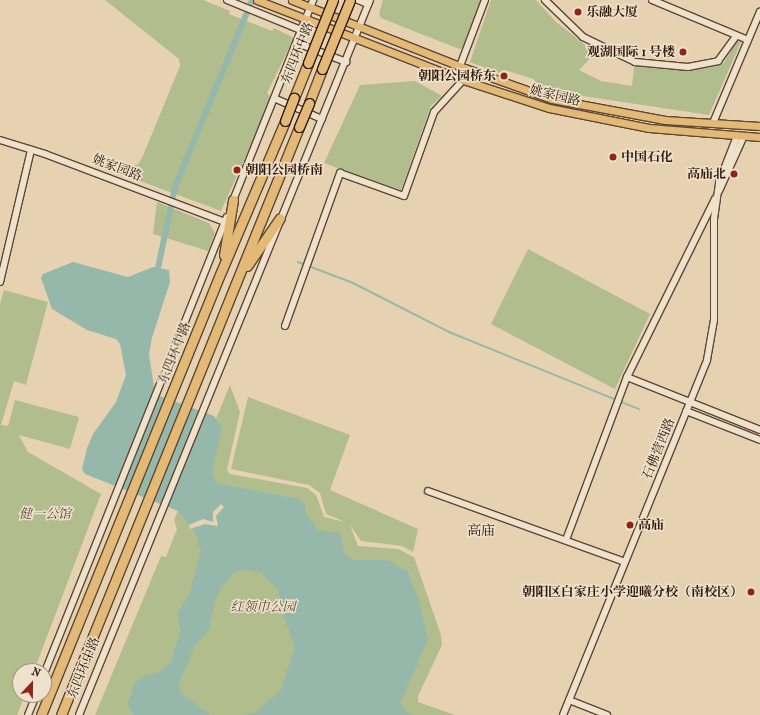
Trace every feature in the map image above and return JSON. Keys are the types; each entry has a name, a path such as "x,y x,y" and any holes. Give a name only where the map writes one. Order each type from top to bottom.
{"highway":[{"name":"东四环中路","path":"52,688 185,365 221,272 285,121 333,0"},
{"name":"东四环中路","path":"62,713 350,0"},
{"path":"221,272 234,200"},
{"path":"238,279 280,218"},
{"path":"38,715 45,703"},
{"name":"东四环中路","path":"41,715 46,703"}],"main road":[{"name":"姚家园路","path":"257,0 354,39 517,100 593,118 649,128 760,137"},
{"name":"姚家园路","path":"292,0 460,66 552,99 664,120 760,126"}],"street":[{"path":"227,0 301,30"},
{"name":"东四环中路","path":"48,663 225,222 276,99 313,0"},
{"path":"280,218 346,62 358,27 369,2 358,0"},
{"path":"460,66 485,0"},
{"path":"545,0 584,37 635,62 688,67 718,61 736,36"},
{"path":"652,0 748,40"},
{"path":"713,123 760,12"},
{"path":"297,43 346,62"},
{"path":"285,326 340,173 404,196 434,112 463,80"},
{"path":"276,99 322,118"},
{"name":"石佛营西路","path":"563,715 706,360 713,326 714,219 719,182 741,136"},
{"name":"姚家园路","path":"0,140 31,150 225,222"},
{"path":"0,282 31,150"},
{"path":"566,540 627,377 717,196"},
{"name":"东四环中路","path":"79,715 280,218"},
{"path":"627,377 689,404 760,430"},
{"path":"686,411 760,440"},
{"path":"428,490 625,562"},
{"path":"569,700 607,715"},
{"path":"28,715 33,703"}],"green space":[{"path":"105,0 203,0 230,11 229,14 272,31 274,28 294,38 267,93 271,97 270,103 221,211 124,175 126,169 138,164 142,158 180,66 179,59"},
{"path":"383,0 482,0 464,48 459,49 381,18 379,14"},
{"path":"491,0 536,0 555,21 589,48 598,50 579,70 601,81 632,86 634,66 690,71 723,64 737,41 741,42 709,115 583,96 536,85 534,79 504,70 499,73 470,62"},
{"path":"415,81 442,96 431,106 401,190 324,163 360,85"},
{"path":"157,202 209,223 215,233 208,251 153,234"},
{"path":"528,249 650,314 615,389 491,324"},
{"name":"健一公馆","path":"4,290 48,302 26,385 14,381 1,425 8,426 15,400 79,417 70,449 19,435 28,452 101,494 37,663 12,663 12,703 22,703 17,715 0,715 0,304"},
{"name":"红领巾公园","path":"230,385 240,412 227,470 230,474 307,488 316,495 324,517 345,522 326,514 320,493 309,485 231,469 248,397 350,435 330,490 418,529 413,552 402,546 361,541 350,525 358,546 398,549 414,557 441,635 442,645 418,696 418,702 455,715 95,715 161,556 166,557 177,529 174,520"}],"shaded area":[{"path":"73,262 128,277 153,267 169,270 170,282 152,338 149,354 155,394 214,416 222,428 212,473 216,483 299,499 305,505 306,514 318,530 340,533 345,555 354,560 388,560 408,572 419,601 428,640 400,703 406,712 414,715 241,715 254,713 281,690 295,647 284,616 278,589 260,572 243,570 235,572 221,588 215,600 209,629 195,646 179,683 180,692 210,715 133,715 128,704 134,684 144,676 160,672 171,662 180,632 178,613 190,592 201,551 196,534 178,511 85,474 82,469 87,448 93,434 116,402 126,375 120,344 116,339 87,330 52,309 41,278 43,274"}],"pier":[{"path":"221,504 224,507 216,516 218,526 205,524 190,529 189,525 203,519 213,522 213,512"}],"waterway":[{"path":"158,268 175,187 252,0"},
{"path":"298,262 353,283 449,332 639,409"}],"place":[{"name":"乐融大厦","path":"578,12"},
{"name":"观湖国际 1 号楼","path":"683,52"},
{"name":"朝阳公园桥东","path":"504,76"},
{"name":"中国石化","path":"613,157"},
{"name":"朝阳公园桥南","path":"237,170"},
{"name":"高庙北","path":"734,174"},
{"name":"高庙","path":"630,525"},
{"name":"朝阳区白家庄小学迎曦分校（南校区）","path":"751,592"}],"district":[{"name":"高庙","path":"481,531"}]}
